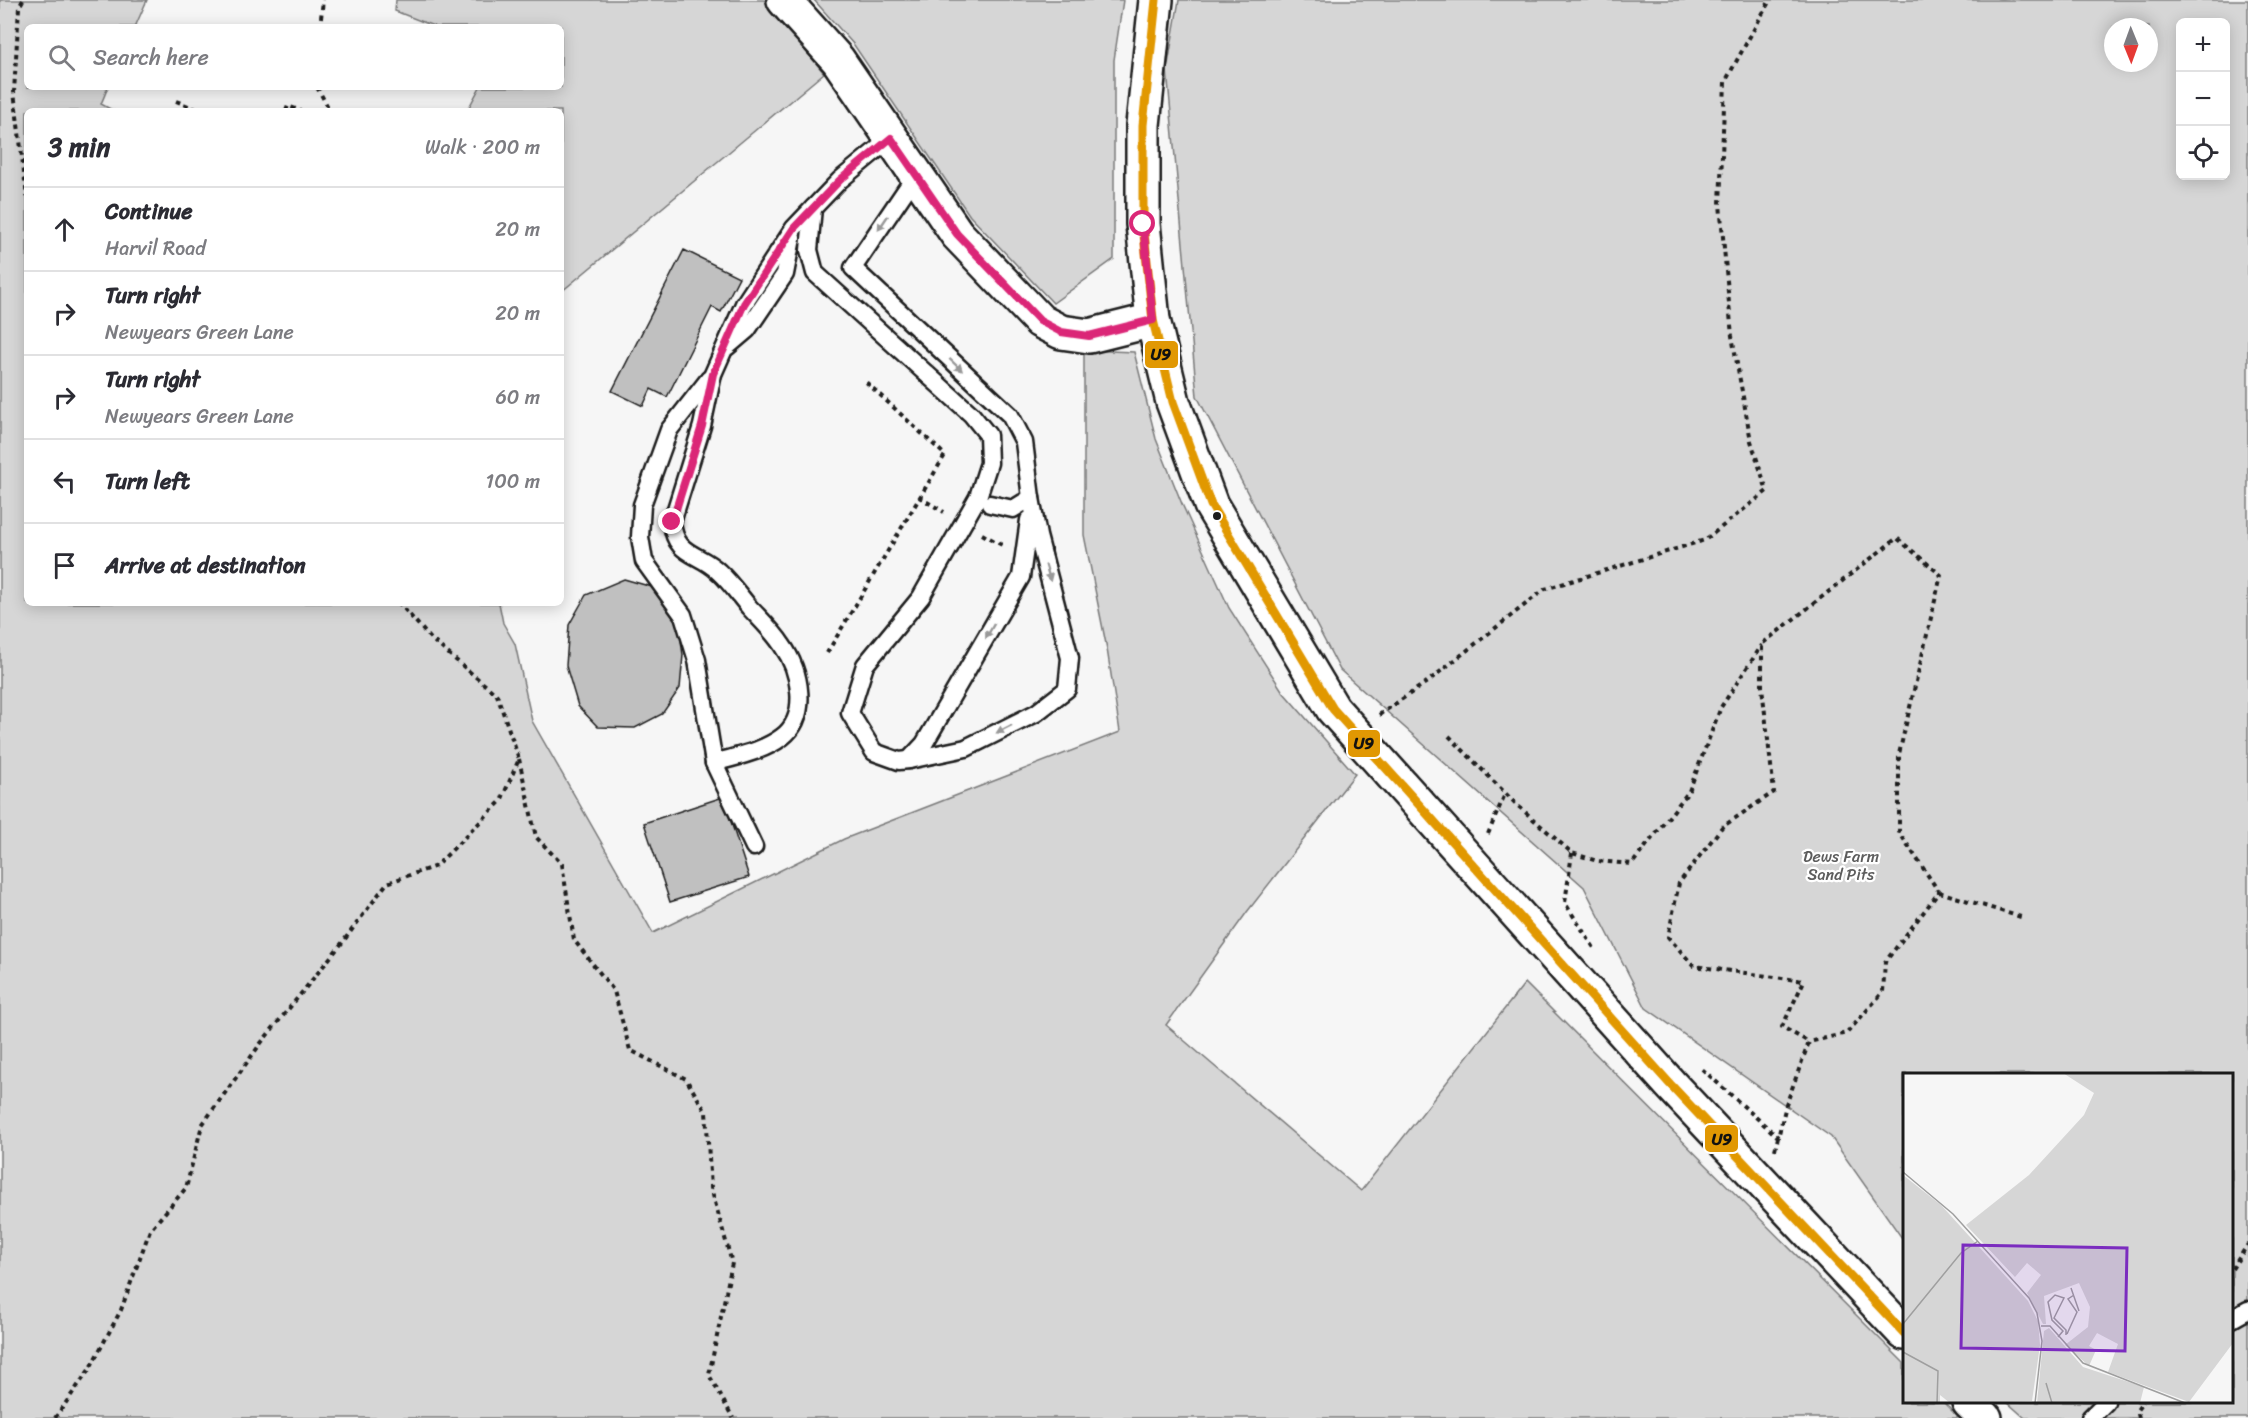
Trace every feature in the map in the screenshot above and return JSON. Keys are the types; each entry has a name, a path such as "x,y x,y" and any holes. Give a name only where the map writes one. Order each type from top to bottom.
{"street":[{"path":"784,0 838,60 957,234 1040,321 1061,332 1089,336 1153,320"},
{"path":"1156,0 1143,136 1143,224 1153,320 1173,402 1211,505 1333,709 1670,1084 1903,1331"},
{"path":"1971,1403 1984,1418"}],"lane":[{"path":"714,763 765,748 784,735 797,716 800,696 796,673 783,646 718,570 679,546 673,535 672,522 702,426 713,374 744,304 794,228 840,180 891,138"},
{"path":"813,208 809,250 815,273 971,414 988,435 989,463 978,497 921,597 865,665 850,712 874,752 899,761 966,748 1036,713 1067,689 1070,658 1041,548 1031,498 1024,442 1010,416 853,268 916,175"},
{"path":"713,374 669,430 642,505 640,537 645,561 683,615 697,660 714,763 753,848"},
{"path":"990,504 1013,509 1031,498"},
{"path":"909,760 924,744 1021,577 1031,498"},
{"path":"2233,1318 2248,1310"},
{"path":"2090,1418 2104,1403"}],"path":[{"path":"23,0 19,7 14,92 24,174"},
{"path":"320,24 323,0"},
{"path":"1353,732 1427,682 1545,589 1705,540 1767,491 1751,441 1732,336 1720,204 1725,82 1770,0"},
{"path":"319,90 328,108"},
{"path":"176,100 194,108"},
{"path":"827,652 945,455 866,382"},
{"path":"963,524 1010,549"},
{"path":"1449,736 1505,794 1572,853 1597,861 1632,864 1689,791 1721,707 1762,644 1897,538 1941,575 1899,754 1899,832 1939,892 2024,918"},
{"path":"402,606 431,639 497,694 519,759 537,837 562,864 574,940 614,991 630,1050 686,1078 706,1112 711,1188 732,1263 708,1375 733,1418"},
{"path":"1762,644 1762,687 1774,792 1722,827 1679,883 1668,937 1694,966 1804,981 1782,1027 1809,1042 1847,1033 1883,992 1884,962 1939,892"},
{"path":"55,1418 89,1370 121,1310 150,1230 186,1188 202,1125 261,1043 387,883 436,866 501,801 519,759"},
{"path":"1474,866 1505,794"},
{"path":"1572,853 1565,903 1602,960"},
{"path":"1765,1185 1786,1105 1809,1042"},
{"path":"1694,1061 1778,1137"},
{"path":"2233,1267 2248,1244"},
{"path":"2139,1418 2137,1410 2142,1403"}],"green space":[{"path":"0,0 147,0 136,24 24,24 24,90 107,90 101,104 108,108 24,108 24,606 500,606 503,623 515,644 532,721 653,933 844,839 1120,732 1107,649 1084,535 1084,350 1134,352 1156,439 1182,504 1229,608 1283,692 1355,774 1247,912 1166,1025 1361,1191 1525,983 1903,1362 1903,1403 1944,1403 1959,1418 0,1418"},
{"path":"396,0 764,0 824,73 564,290 564,108 469,108 478,90 564,90 564,24 428,24 395,11"},
{"path":"814,0 1123,0 1114,60 1114,259 1053,303 970,216 854,45"},
{"name":"Dews Farm Sand Pits","path":"1179,0 2248,0 2248,1418 2025,1418 2008,1403 2233,1403 2233,1073 1903,1073 1903,1240 1831,1137 1646,1008 1584,887 1340,670 1197,396 1167,70"}],"building":[{"path":"684,250 739,277 721,312 712,307 667,397 651,389 643,406 612,391"},
{"path":"624,579 652,587 666,603 679,626 683,655 680,688 662,714 635,728 598,727 578,706 566,666 569,625 586,595"},
{"path":"723,797 749,877 670,902 644,823"}],"transit line":[{"name":"U9","path":"1156,0 1143,125 1143,224 1153,320 1173,402 1211,505 1333,709 1670,1084 1903,1332"}],"route":[{"path":"672,522 702,426 713,374 744,304 794,228 840,180 891,138 957,234 1040,321 1061,332 1089,336 1153,320 1143,224"}]}
